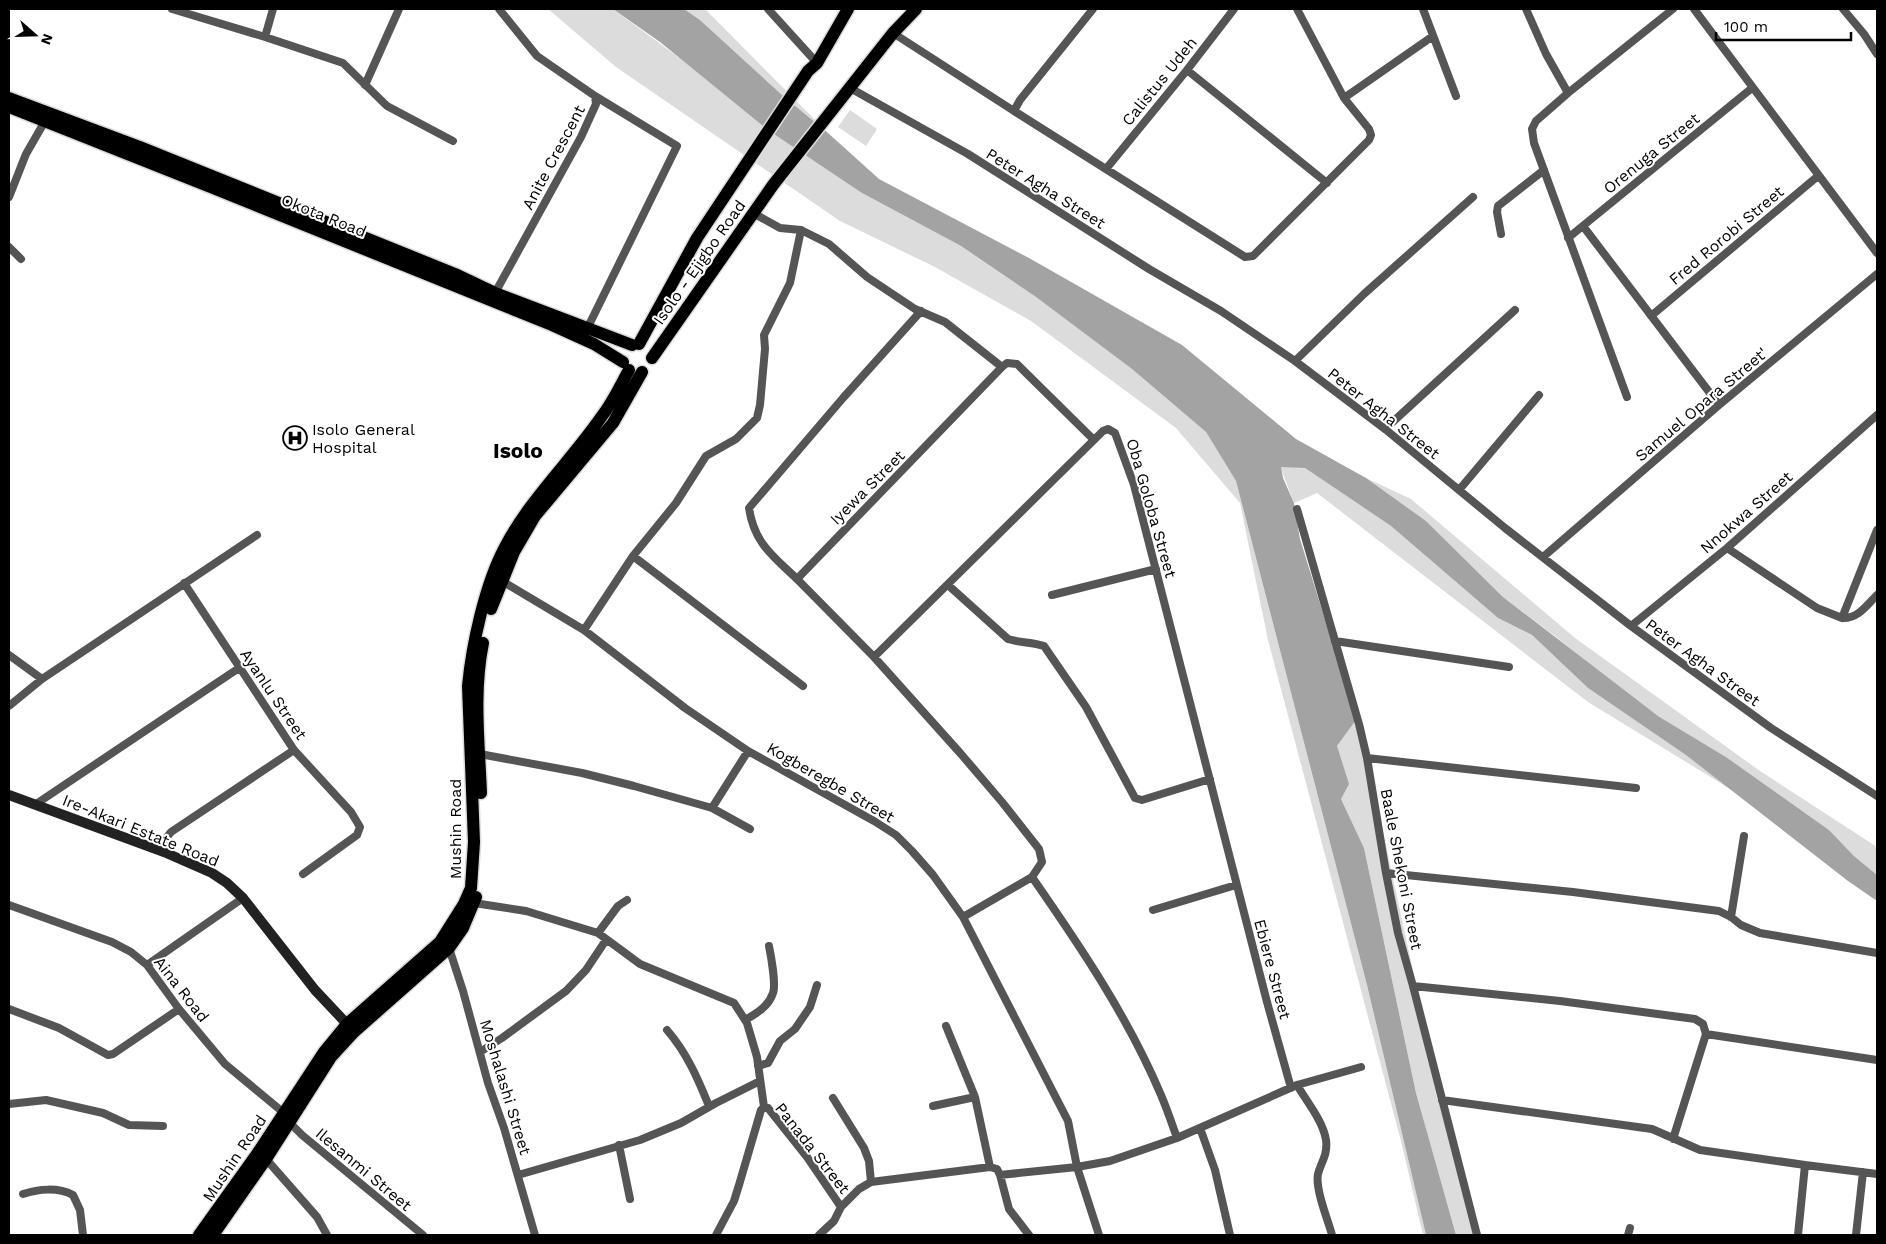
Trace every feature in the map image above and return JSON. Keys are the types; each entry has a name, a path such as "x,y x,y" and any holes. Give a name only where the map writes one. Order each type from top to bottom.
{"main road":[{"path":"813,67 848,9"},
{"path":"846,92 893,33 916,9"},
{"name":"Isolo - Ejigbo Road","path":"636,344 697,238 813,67"},
{"name":"Isolo - Ejigbo Road","path":"652,358 773,185 846,92"},
{"path":"9,98 140,147 587,329 647,347 652,358 649,366 631,368 624,354 636,344"},
{"name":"Okota Road","path":"9,107 552,325 594,344 631,368"},
{"name":"Mushin Road","path":"199,1235 331,1057 354,1032 449,948 463,928 474,903 482,872 483,842 477,719 481,650 490,611 514,552 535,516 613,423 631,368"},
{"name":"Mushin Road","path":"213,1235 266,1159 287,1117 324,1052 347,1024 440,942 464,904 471,888 474,842 468,686 470,666 483,609 505,548 528,510 603,416 631,368"}],"street":[{"path":"172,9 265,37 343,64 388,106 453,141"},
{"path":"265,37 274,9"},
{"path":"365,85 399,9"},
{"name":"Anite Crescent","path":"495,293 581,137 596,104 595,96 537,56 499,9"},
{"path":"768,9 813,67"},
{"path":"1014,111 1020,100 1093,9"},
{"name":"Calistus Udeh","path":"1106,169 1234,9"},
{"path":"893,33 1245,257 1252,256 1259,251 1369,140 1371,135 1369,128 1344,98 1297,9"},
{"path":"1423,9 1456,96"},
{"path":"1526,9 1546,54 1568,93"},
{"path":"1627,397 1568,238 1532,136 1532,129 1536,121 1568,93 1673,9"},
{"path":"1694,9 1877,253"},
{"path":"1843,9 1864,34 1877,54"},
{"path":"1344,98 1433,36"},
{"path":"1187,70 1327,183"},
{"name":"Orenuga Street","path":"1568,238 1752,88"},
{"name":"Peter Agha Street","path":"846,92 968,154 1149,269 1221,311 1295,361 1385,430 1631,626 1771,728 1877,796"},
{"path":"587,329 678,146 595,96"},
{"path":"9,197 26,154 44,121"},
{"path":"1502,234 1497,212 1498,206 1544,170"},
{"name":"Fred Rorobi Street","path":"1651,316 1818,176"},
{"path":"1295,361 1364,294 1473,196"},
{"path":"753,213 780,228 801,230 829,244 867,277 921,312 944,322 1002,367 1007,363 1016,364 1094,440"},
{"path":"1583,226 1720,405"},
{"path":"584,630 633,556 676,503 706,456 736,439 757,418 765,349 764,334 790,283 801,230"},
{"path":"9,247 21,259"},
{"name":"Samuel Opara Street'","path":"1543,557 1720,405 1877,274"},
{"path":"1385,430 1515,310"},
{"path":"921,312 843,398 749,508 751,520 761,544 874,657 1002,802 1039,849 1042,862 1032,877 963,917"},
{"name":"Iyewa Street","path":"797,579 1002,367"},
{"path":"1459,490 1539,395"},
{"name":"Nnokwa Street","path":"1631,626 1727,548 1877,415"},
{"name":"Oba Goloba Street","path":"874,657 1103,431 1108,429 1115,433 1134,485 1230,858"},
{"name":"Baale Shekoni Street","path":"1297,509 1367,758 1398,933 1477,1235"},
{"path":"1842,618 1877,530"},
{"path":"9,706 42,679 69,663 257,535"},
{"path":"1727,548 1818,608 1842,618 1856,616 1877,595"},
{"path":"633,556 803,686"},
{"path":"1052,595 1156,569"},
{"name":"Kogberegbe Street","path":"502,581 584,630 684,708 748,751 896,835 932,874 963,917 1068,1121 1078,1167 1099,1235"},
{"name":"Ayanlu Street","path":"184,583 294,750 351,812 360,827 357,835 303,874"},
{"path":"948,585 1008,639 1019,643 1033,642 1044,646 1086,707 1135,798 1142,800 1210,779"},
{"path":"1335,641 1509,666"},
{"path":"9,655 42,679"},
{"path":"36,804 239,668"},
{"path":"164,852 171,832 294,750"},
{"path":"712,808 748,751"},
{"path":"480,754 582,773 712,808 750,829"},
{"path":"1367,758 1636,788"},
{"name":"Ire-Akari Estate Road","path":"9,795 164,852 212,873 227,883 243,898 315,990 347,1024"},
{"path":"1731,917 1744,836"},
{"name":"Ebiere Street","path":"1230,858 1236,886 1294,1086 1322,1126 1326,1141 1325,1159 1318,1175 1319,1189 1332,1235"},
{"path":"1386,873 1573,892 1718,911 1731,917 1741,925 1760,932 1877,953"},
{"path":"1032,877 1091,964 1116,1006 1161,1095 1177,1138"},
{"path":"1153,910 1236,886"},
{"path":"147,965 243,898"},
{"path":"598,933 618,906 627,900"},
{"name":"Panada Street","path":"474,903 526,911 598,933 640,964 734,1003 745,1020 758,1066 764,1107 768,1108 807,1157 842,1207"},
{"name":"Aina Road","path":"9,904 112,942 131,952 147,965 179,1009 226,1064 287,1117"},
{"path":"480,1052 566,991 586,970 606,940"},
{"path":"745,1020 763,1008 774,991 773,963 769,946"},
{"name":"Moshalashi Street","path":"449,948 535,1235"},
{"path":"758,1066 768,1063 780,1041 795,1029 810,1007 817,985"},
{"path":"1413,986 1560,1001 1695,1019 1703,1024 1706,1034 1673,1139"},
{"path":"9,1009 59,1028 108,1054 113,1054 179,1009"},
{"path":"946,1026 975,1097 990,1167"},
{"path":"667,1030 681,1047 698,1077 709,1106"},
{"path":"1706,1034 1877,1060"},
{"path":"1000,1175 1078,1167 1110,1161 1177,1138 1294,1086 1360,1067"},
{"path":"518,1175 640,1140 681,1123 709,1106 760,1081"},
{"path":"933,1106 975,1097"},
{"path":"833,1098 864,1148 869,1161 871,1182"},
{"path":"9,1104 46,1100 103,1113 129,1125 163,1126"},
{"path":"1442,1100 1652,1129 1700,1150 1877,1174"},
{"path":"716,1235 734,1201 761,1110 764,1107"},
{"name":"Ilesanmi Street","path":"287,1117 302,1135 422,1235"},
{"path":"1200,1128 1215,1170 1230,1235"},
{"path":"618,1145 630,1200"},
{"path":"266,1159 317,1217 328,1235"},
{"path":"1798,1235 1806,1165"},
{"path":"819,1235 834,1221 842,1207 859,1189 871,1182 990,1167 997,1168 1010,1209 1029,1235"},
{"path":"1856,1235 1863,1172"},
{"path":"23,1194 32,1191 60,1190 73,1195 80,1210 83,1235"}],"shaded area":[{"path":"548,9 613,9 862,193 961,246 1036,297 1132,369 1206,432 1236,481 1367,985 1426,1235 1423,1235 1401,1141 1268,640 1240,503 1176,428 1031,321 935,267 840,221 616,67"},
{"path":"613,9 684,9 700,20 782,95 879,179 1029,258 1182,345 1296,439 1366,478 1426,521 1503,597 1658,716 1726,757 1829,830 1854,856 1877,875 1877,901 1848,881 1686,755 1588,688 1532,635 1498,618 1391,526 1305,468 1281,467 1283,478 1294,503 1300,539 1356,720 1337,746 1349,784 1341,799 1364,848 1416,1093 1456,1235 1426,1235 1367,985 1236,481 1206,432 1132,369 1036,297 961,246 862,193 768,130 660,42"},
{"path":"684,9 705,9 828,133 782,95 700,20"},
{"path":"850,110 877,129 866,146 838,127"},
{"path":"1280,466 1305,468 1391,526 1498,618 1532,635 1588,688 1754,800 1813,853 1848,881 1740,795 1588,702 1317,493 1294,503"},
{"path":"1366,478 1411,499 1575,638 1760,771 1877,847 1877,875 1854,856 1829,830 1726,757 1658,716 1608,679 1503,597 1426,521"},
{"path":"1356,720 1373,785 1440,1096 1477,1235 1456,1235 1416,1093 1364,848 1341,799 1337,746"}],"place":[{"name":"Isolo General Hospital","path":"295,438"}],"district":[{"name":"Isolo","path":"518,451"}]}
